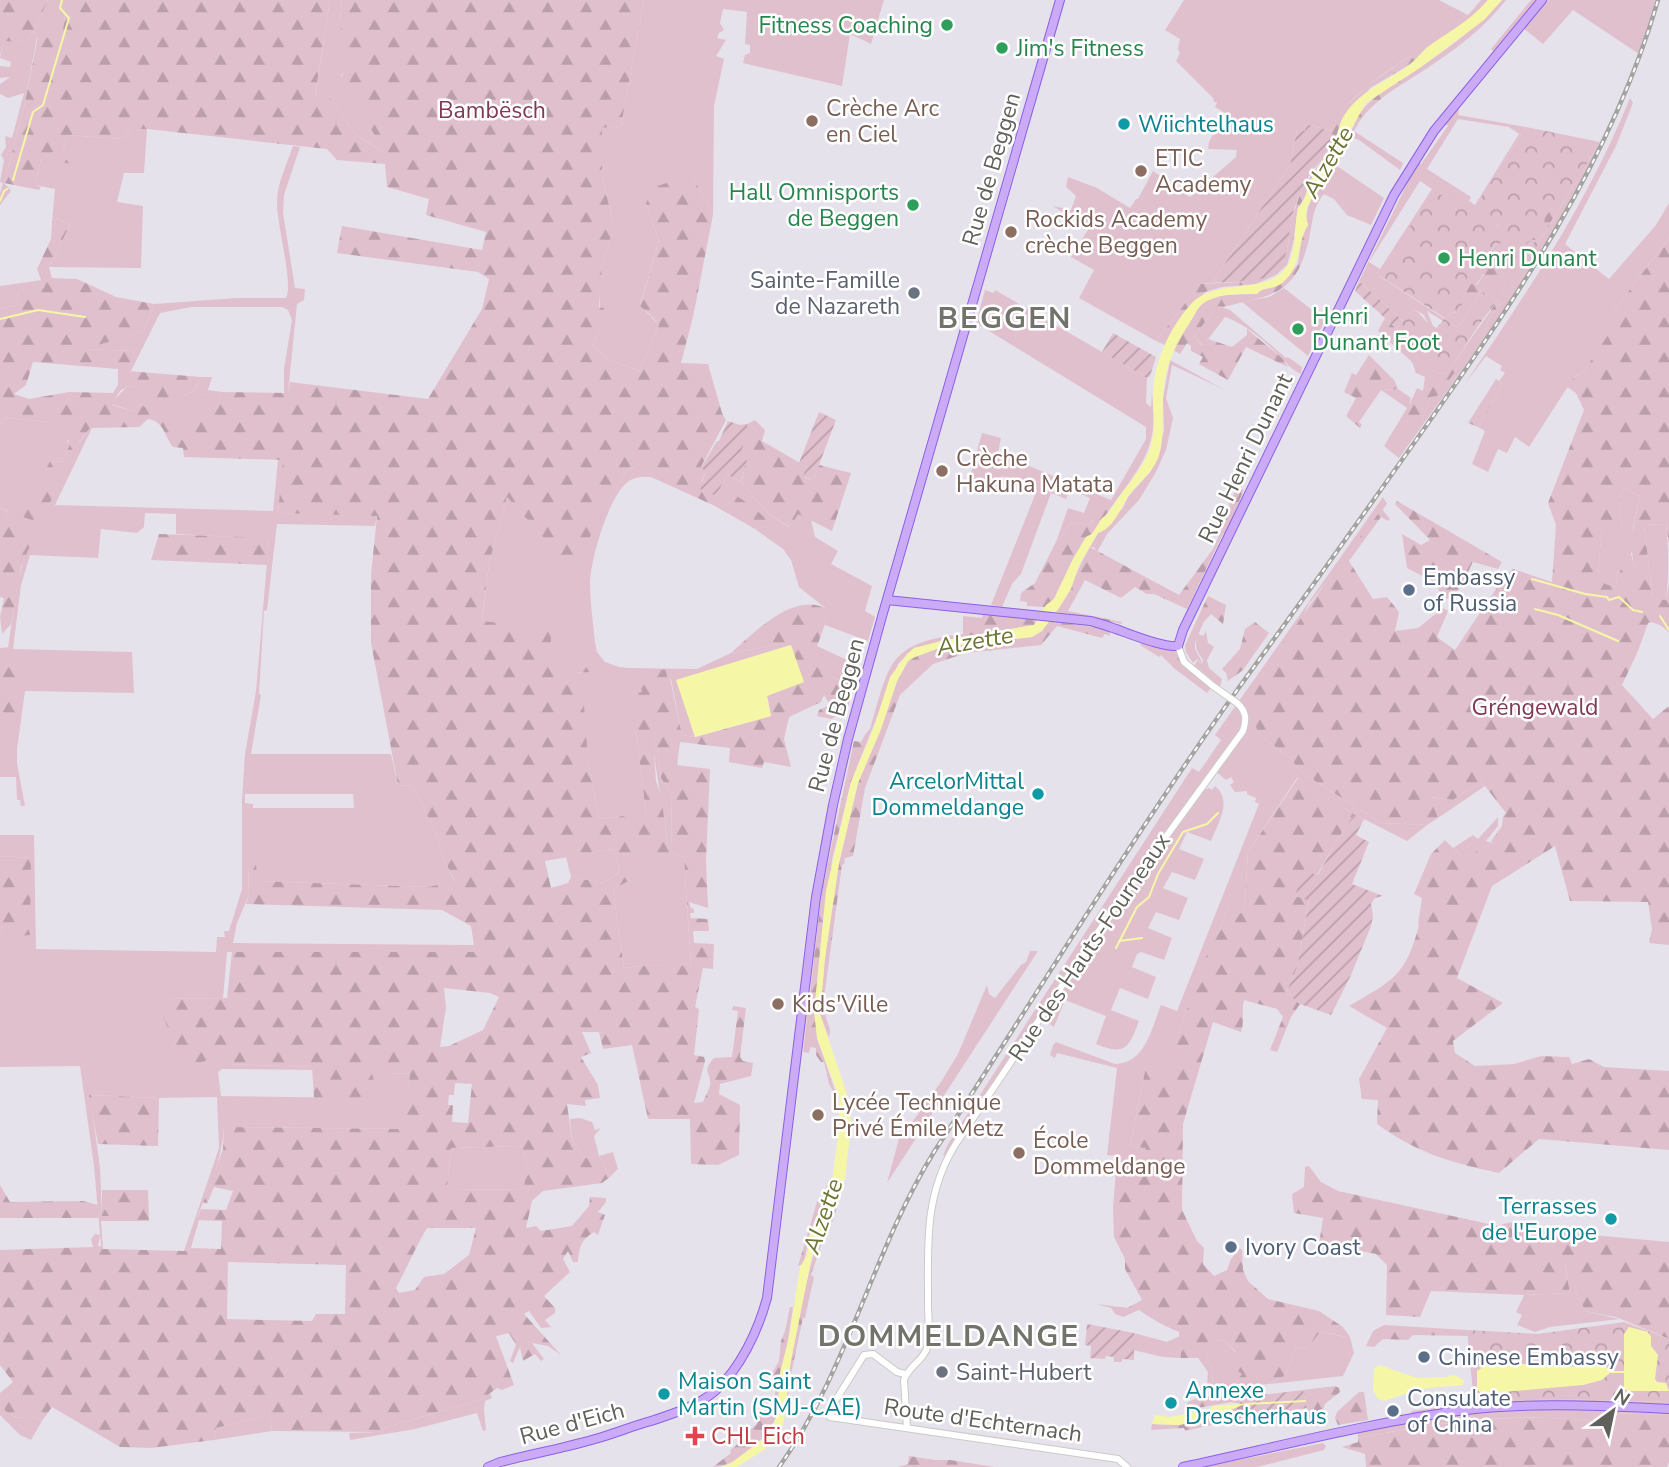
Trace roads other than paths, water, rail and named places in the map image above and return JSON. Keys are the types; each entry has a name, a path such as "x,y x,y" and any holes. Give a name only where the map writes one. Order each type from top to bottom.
{"main road":[{"name":"Rue de Beggen","path":"666,1416 712,1394 726,1378 756,1331 767,1298 822,858 848,739 1060,0"},
{"name":"Rue Henri Dunant","path":"1178,646 1186,624 1398,187 1448,113 1542,0"},
{"path":"887,600 1108,625 1162,645 1178,646"},
{"path":"1182,1467 1412,1418 1468,1410 1520,1406 1669,1409"},
{"name":"Rue d'Eich","path":"488,1467 593,1440 666,1416"}],"street":[{"name":"Rue des Hauts-Fourneaux","path":"905,1374 927,1348 929,1216 948,1157 1119,901 1243,731 1246,723 1245,715 1237,703 1184,662 1178,646"},
{"name":"Route d'Echternach","path":"905,1374 873,1354 864,1355 834,1403 830,1417 1118,1460 1127,1467"},
{"path":"905,1374 907,1428"}],"water":[{"name":"Alzette","path":"1488,0 1502,0 1484,20 1421,67 1366,103 1307,207 1308,225 1296,263 1288,277 1279,285 1257,294 1221,296 1199,308 1180,339 1168,366 1163,399 1162,444 1158,458 1112,523 1098,533 1079,565 1071,589 1042,631 1032,637 942,647 908,661 897,681 881,729 858,783 839,863 825,958 820,1014 848,1097 851,1127 845,1178 838,1204 826,1222 812,1256 787,1380 787,1406 780,1433 765,1449 737,1467 721,1467 730,1464 764,1438 772,1428 777,1415 780,1373 789,1337 800,1267 807,1255 810,1233 827,1205 834,1186 832,1180 839,1128 839,1097 817,1038 814,1012 826,891 851,782 874,727 890,677 914,648 1034,625 1046,605 1054,599 1086,537 1092,534 1102,518 1108,514 1149,451 1153,435 1156,369 1164,346 1183,314 1201,296 1226,288 1267,281 1287,266 1292,253 1298,208 1311,180 1332,148 1341,121 1351,106 1375,86 1409,65"},
{"path":"791,645 804,682 767,696 771,716 695,737 676,680"},
{"path":"1629,1327 1648,1332 1651,1346 1658,1355 1655,1379 1657,1382 1666,1383 1669,1391 1624,1389 1624,1334"},
{"path":"1512,1363 1560,1367 1605,1365 1611,1372 1602,1380 1583,1385 1481,1394 1477,1389 1477,1371 1486,1365"},
{"path":"1379,1365 1417,1378 1454,1375 1464,1380 1463,1385 1429,1388 1384,1401 1378,1399 1373,1390 1374,1369"},
{"path":"1245,1404 1211,1418 1179,1425 1152,1424 1155,1415 1170,1417 1210,1409 1213,1406"}],"waterway":[{"path":"13,180 33,112 43,105 69,18 60,8 62,0"},
{"path":"0,201 7,189"},
{"path":"0,319 38,310 85,317"},
{"path":"1532,579 1585,594 1607,597 1609,600 1619,597 1633,610 1642,612"},
{"path":"1535,609 1558,615 1618,641"},
{"path":"1660,616 1669,630"},
{"path":"1116,948 1137,907 1149,897 1158,874 1183,832 1207,824 1218,813"},
{"path":"1119,941 1142,938"},
{"path":"1611,1372 1624,1372"},
{"path":"1245,1404 1305,1401"}],"railway":[{"path":"779,1467 824,1391 893,1230 934,1152 1157,806 1455,385 1557,228 1614,117 1638,60 1658,0"}],"place":[{"name":"Fitness Coaching","path":"947,25"},
{"name":"Jim's Fitness","path":"1002,48"},
{"name":"Crèche Arc en Ciel","path":"812,121"},
{"name":"Wiichtelhaus","path":"1124,124"},
{"name":"ETIC Academy","path":"1141,171"},
{"name":"Hall Omnisports de Beggen","path":"913,205"},
{"name":"Rockids Academy crèche Beggen","path":"1011,232"},
{"name":"Henri Dunant","path":"1444,258"},
{"name":"Sainte-Famille de Nazareth","path":"914,293"},
{"name":"Henri Dunant Foot","path":"1298,329"},
{"name":"Crèche Hakuna Matata","path":"942,471"},
{"name":"Embassy of Russia","path":"1409,590"},
{"name":"ArcelorMittal Dommeldange","path":"1038,794"},
{"name":"Kids'Ville","path":"778,1004"},
{"name":"Lycée Technique Privé Émile Metz","path":"818,1115"},
{"name":"École Dommeldange","path":"1019,1153"},
{"name":"Terrasses de l'Europe","path":"1611,1219"},
{"name":"Ivory Coast","path":"1231,1247"},
{"name":"Chinese Embassy","path":"1424,1357"},
{"name":"Saint-Hubert","path":"942,1372"},
{"name":"Maison Saint Martin (SMJ-CAE)","path":"664,1394"},
{"name":"Annexe Drescherhaus","path":"1171,1403"},
{"name":"Consulate of China","path":"1393,1411"},
{"name":"CHL Eich","path":"695,1436"}],"district":[{"name":"BEGGEN","path":"1005,318"},
{"name":"DOMMELDANGE","path":"949,1336"}],"park label":[{"name":"Bambësch","path":"492,110"},
{"name":"Gréngewald","path":"1535,707"}]}
